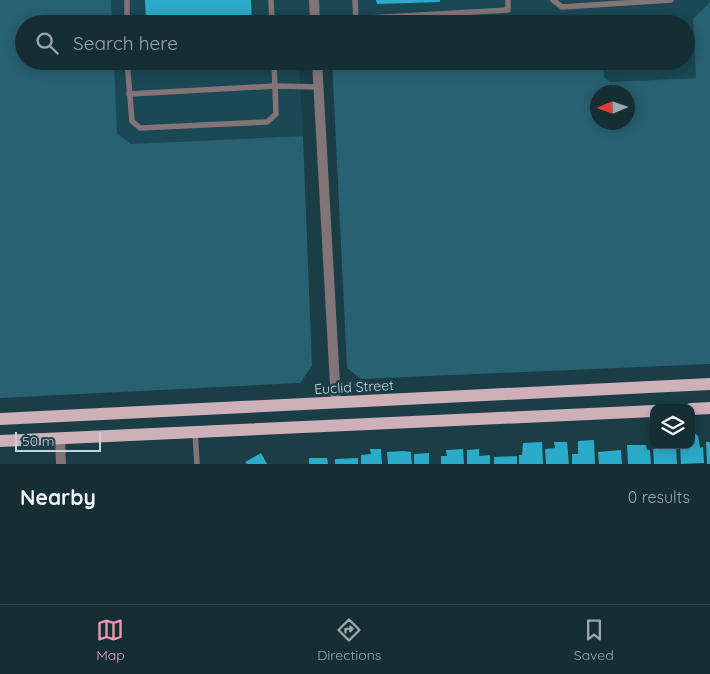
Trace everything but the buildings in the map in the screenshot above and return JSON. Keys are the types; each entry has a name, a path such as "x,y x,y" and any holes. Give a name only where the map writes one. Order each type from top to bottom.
{"main road":[{"name":"Euclid Street","path":"0,419 710,384"},
{"path":"695,409 710,408"},
{"path":"194,409 195,432"},
{"path":"0,441 650,411"}],"street":[{"path":"314,0 315,15"},
{"path":"318,70 336,403"},
{"path":"60,438 61,464"}],"lane":[{"path":"127,0 127,15"},
{"path":"271,0 272,15"},
{"path":"356,0 356,15"},
{"path":"432,15 508,10 508,0"},
{"path":"553,0 562,7 672,0"},
{"path":"128,70 132,121 140,128 267,122 276,114 275,70"},
{"path":"129,94 276,86 319,87"},
{"path":"195,432 197,464"}],"shaded area":[{"path":"0,0 111,0 112,15 15,15 15,70 114,70 117,133 131,144 303,136 312,366 300,383 0,398"},
{"path":"111,0 710,0 695,17 695,15 112,15"},
{"path":"710,2 710,364 361,379 347,368 332,70 604,70 604,77 610,82 696,78 695,17"},
{"path":"695,48 697,78 610,82 604,77 604,70 695,70"},
{"path":"114,70 299,70 303,136 131,144 117,133"}]}
